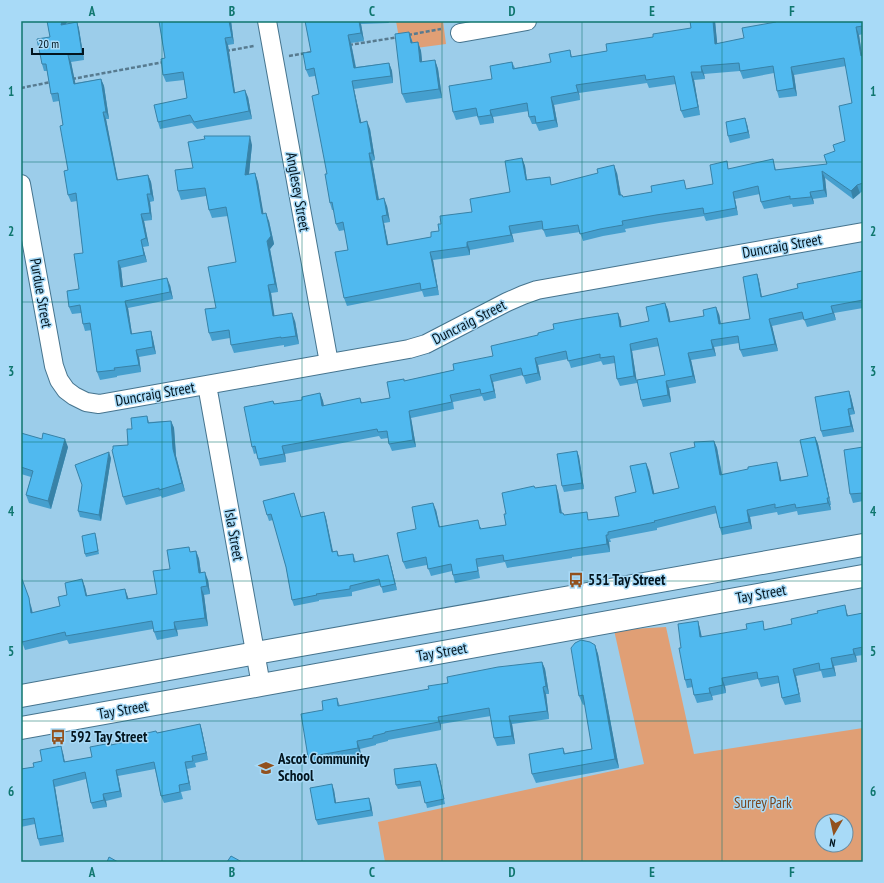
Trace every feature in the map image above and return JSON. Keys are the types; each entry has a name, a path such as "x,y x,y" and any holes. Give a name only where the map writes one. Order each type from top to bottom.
{"highway":[{"name":"Tay Street","path":"21,696 811,553 863,545"},
{"path":"811,553 817,584"},
{"name":"Tay Street","path":"21,728 261,686 863,576"},
{"path":"544,602 550,632"}],"street":[{"name":"Anglesey Street","path":"267,21 329,363"},
{"path":"460,33 527,21"},
{"name":"Purdue Street","path":"21,184 54,366 59,380 66,390 74,396"},
{"name":"Duncraig Street","path":"74,396 86,402 99,404 409,349 426,344 507,302 537,290 863,232"},
{"name":"Isla Street","path":"207,385 261,686"}],"path":[{"path":"342,46 441,29"},
{"path":"225,51 256,45"},
{"path":"288,56 319,50"},
{"path":"68,79 170,61"},
{"path":"21,88 52,82"}],"green space":[{"path":"396,21 443,21 446,44 401,50"},
{"name":"Surrey Park","path":"666,627 694,754 863,728 863,862 385,862 378,822 644,764 614,630"}],"building":[{"path":"47,21 62,21 61,25 77,22 82,53 68,55 74,84 101,79 106,112 103,112 117,180 148,175 151,194 147,194 150,213 141,214 146,238 141,240 144,255 118,261 121,287 167,278 170,292 125,301 131,334 151,331 153,347 136,350 139,365 97,372 90,323 83,324 80,305 69,307 67,291 79,289 74,254 83,253 76,193 68,195 64,171 68,170 60,126 63,125 58,93 51,94 46,64 42,64 37,39 50,37"},
{"path":"159,21 229,21 232,37 225,38 234,93 245,90 249,111 194,122 190,115 158,122 154,105 187,98 183,72 163,75 161,59 165,58"},
{"path":"305,21 359,21 361,33 348,35 354,68 389,63 391,76 352,81 360,123 367,121 372,153 369,153 377,200 384,198 387,215 382,216 387,245 431,237 431,232 439,231 438,224 441,224 440,216 472,212 470,199 510,192 505,161 522,158 526,180 550,177 551,185 598,173 597,169 614,165 619,195 622,195 623,197 652,192 651,186 684,180 686,189 713,184 710,165 727,161 728,169 773,159 775,170 827,164 824,155 835,151 833,145 845,141 839,106 852,103 844,58 791,67 794,88 777,91 773,66 740,71 739,63 701,66 702,72 691,72 698,107 681,111 674,76 646,80 645,75 576,85 578,92 551,97 555,120 536,123 535,116 529,117 527,103 490,110 491,115 478,117 476,108 453,112 449,86 492,79 490,66 512,62 513,69 551,62 549,54 570,50 571,57 607,51 606,44 653,37 653,34 691,28 690,21 713,21 715,44 744,38 742,28 776,21 863,21 863,26 856,27 861,56 863,55 863,183 857,185 851,191 822,171 824,190 810,192 811,197 790,199 790,196 761,202 758,186 733,192 736,208 704,214 703,208 656,215 622,221 623,225 580,234 578,225 543,230 542,221 509,226 511,235 467,242 467,247 430,252 437,287 421,290 420,283 344,298 335,252 348,250 343,222 336,224 332,202 330,203 325,174 327,174 312,96 319,94 314,68 306,70 303,53 311,52"},
{"path":"409,32 411,43 418,42 420,62 435,60 439,89 402,94 395,34"},
{"path":"745,118 748,132 728,136 726,122"},
{"path":"204,136 250,136 245,175 255,173 262,214 266,213 271,236 267,241 275,284 268,285 273,316 292,313 296,336 231,345 229,330 209,333 205,309 216,308 208,267 236,262 226,207 209,210 205,188 178,191 175,170 193,168 188,142 205,139"},
{"path":"862,271 863,300 831,306 833,313 804,320 802,312 769,319 775,344 740,350 738,336 711,340 713,349 688,353 693,376 666,381 668,395 641,400 637,380 665,375 657,338 630,344 634,376 617,379 614,356 600,358 600,354 568,361 566,351 535,358 538,373 523,376 521,368 490,375 494,391 481,394 480,389 450,395 452,402 409,411 413,440 389,444 387,431 378,432 377,429 282,446 284,454 258,459 255,446 252,447 244,407 273,401 274,404 302,400 302,397 320,393 322,406 360,398 361,403 390,398 387,382 404,379 404,381 454,370 453,364 493,356 491,346 538,335 538,333 554,329 553,324 618,313 620,327 649,321 646,307 665,303 669,322 704,316 703,310 716,307 719,324 750,319 743,277 757,274 761,297 798,288 797,284"},
{"path":"849,391 852,408 848,409 851,426 821,431 815,397"},
{"path":"147,416 148,423 171,421 173,449 182,483 159,490 159,488 123,497 112,450 113,446 128,445 127,429 132,429 131,418"},
{"path":"21,433 42,439 43,433 65,439 48,501 26,495 33,471 21,467"},
{"path":"815,437 829,498 827,498 828,503 796,508 795,504 775,508 775,504 747,510 749,522 720,528 715,506 654,521 655,522 608,532 608,535 606,535 607,544 504,561 503,555 476,559 478,571 453,575 451,564 428,569 426,557 403,562 397,533 416,529 412,507 433,503 439,527 478,520 480,529 506,525 504,514 506,514 502,493 534,486 535,488 556,485 560,513 563,513 564,515 587,512 588,520 619,516 615,497 636,492 630,466 646,463 653,494 679,488 670,453 695,447 694,442 714,441 720,475 748,469 748,467 777,462 780,481 808,476 800,440"},
{"path":"863,447 863,493 850,494 844,450"},
{"path":"577,451 582,483 562,486 557,454"},
{"path":"109,452 99,515 78,511 82,485 75,465"},
{"path":"294,493 301,517 324,512 332,552 337,551 338,556 353,554 354,562 388,555 395,584 381,587 379,579 350,586 350,589 316,594 317,595 292,600 286,567 271,514 267,515 263,501"},
{"path":"95,533 98,551 85,554 82,536"},
{"path":"189,547 190,552 196,551 199,573 205,572 207,586 201,587 205,618 174,622 175,629 154,632 152,621 66,636 65,632 22,642 21,579 29,598 31,613 60,606 58,597 67,595 65,583 82,579 86,596 125,589 127,599 157,594 153,571 170,569 167,550"},
{"path":"845,605 847,616 863,613 863,647 853,649 854,654 831,658 833,668 820,670 819,663 793,669 799,694 782,698 778,676 758,679 757,672 722,678 723,685 709,688 710,693 694,695 691,679 685,680 679,648 681,648 678,624 698,621 700,637 747,629 746,624 763,621 764,630 792,624 791,619 818,613 817,611"},
{"path":"581,640 595,645 615,759 532,774 529,754 563,748 564,754 592,749 583,695 579,696 571,648 575,643"},
{"path":"542,662 546,686 543,687 547,711 509,716 512,736 494,738 489,708 438,717 439,722 385,732 373,736 373,738 357,741 358,748 308,757 301,714 323,710 322,701 337,698 338,706 429,689 428,686 448,683 447,677 498,667"},
{"path":"200,724 206,753 192,756 193,761 185,762 189,783 179,785 180,792 161,796 154,762 116,770 120,791 103,794 104,800 91,803 85,772 53,780 62,835 38,839 34,818 21,820 21,769 34,767 33,763 42,761 40,750 61,746 64,762 92,757 90,747 111,743 111,745 138,739 138,735 156,731 157,733"},
{"path":"436,764 444,799 425,803 420,781 396,785 394,769"},
{"path":"332,784 335,803 369,798 371,810 316,820 310,788"},
{"path":"231,856 242,862 227,862"},
{"path":"109,857 118,862 107,862"}],"place":[{"name":"551 Tay Street","path":"576,580"},
{"name":"592 Tay Street","path":"58,737"},
{"name":"Ascot Community School","path":"266,768"}]}
